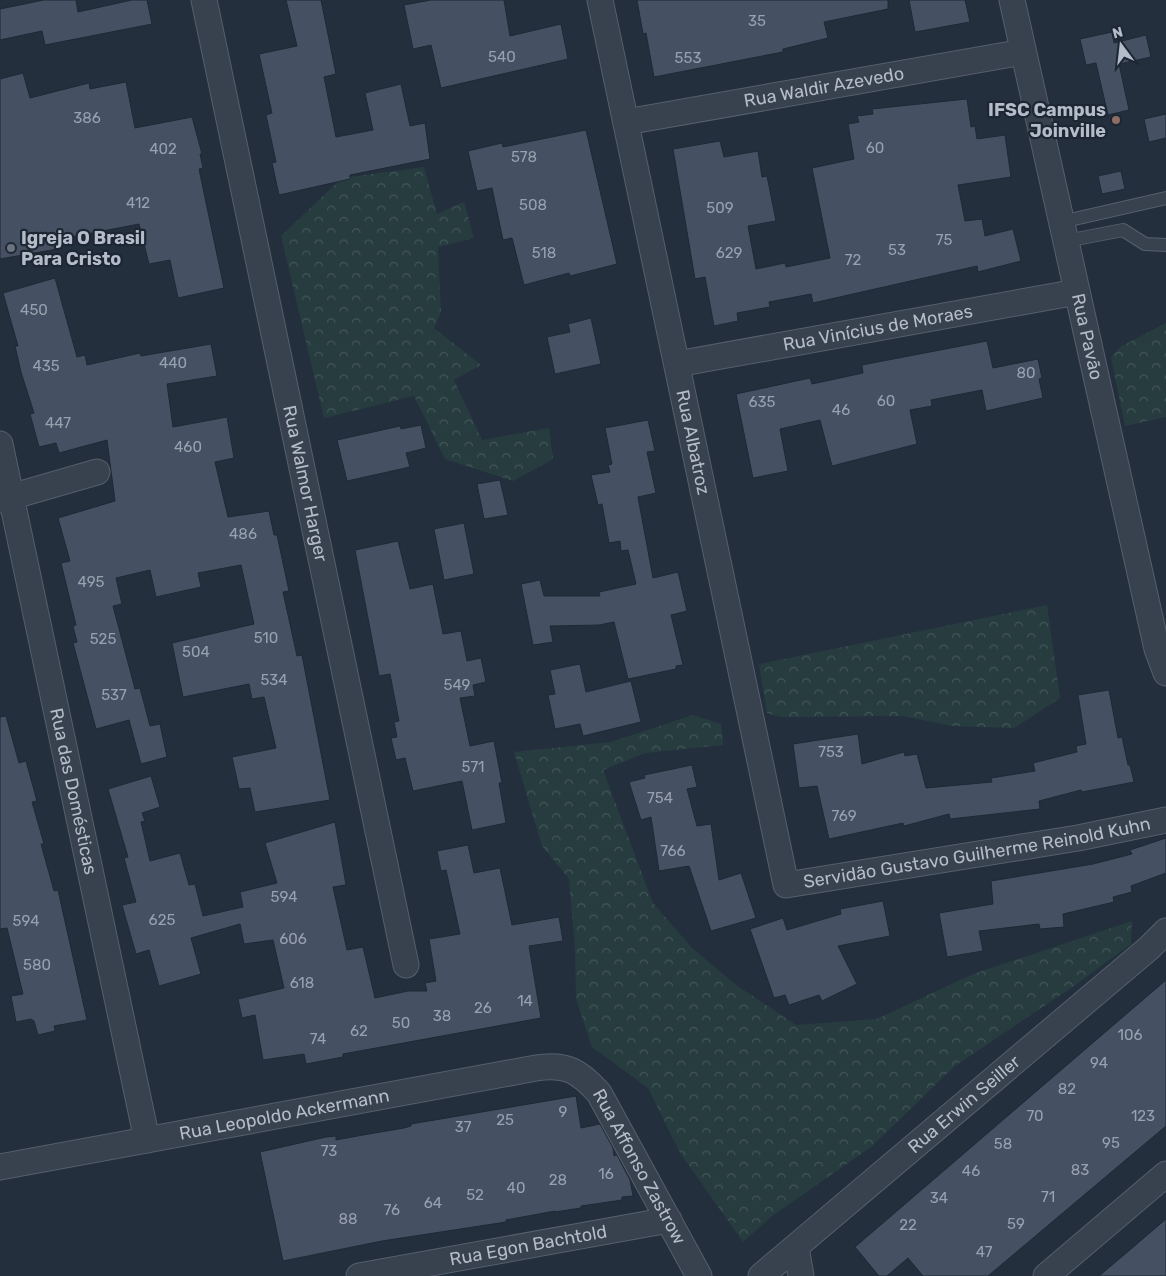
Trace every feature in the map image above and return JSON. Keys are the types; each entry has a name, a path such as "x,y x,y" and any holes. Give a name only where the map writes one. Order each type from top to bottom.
{"street":[{"name":"Rua Walmor Harger","path":"204,0 406,965"},
{"name":"Rua Albatroz","path":"600,0 786,884"},
{"name":"Rua Pavão","path":"1012,0 1157,649 1166,674"},
{"name":"Rua Waldir Azevedo","path":"626,122 1024,52"},
{"name":"Rua Vinícius de Moraes","path":"677,364 1077,292"},
{"name":"Rua das Domésticas","path":"0,444 6,498 147,1140"},
{"path":"6,498 97,472"},
{"name":"Servidão Gustavo Guilherme Reinold Kuhn","path":"786,884 1078,838 1166,820"},
{"name":"Rua Erwin Seiller","path":"761,1276 1149,948 1166,931"},
{"name":"Rua Leopoldo Ackermann","path":"0,1167 536,1068 558,1066 569,1068"},
{"name":"Rua Affonso Zastrow","path":"569,1068 586,1080 602,1099 699,1276"},
{"path":"1046,1276 1166,1174"},
{"name":"Rua Egon Bachtold","path":"359,1276 668,1220"},
{"path":"796,1247 801,1276"}],"lane":[{"path":"1064,232 1166,198"},
{"path":"1064,232 1123,230 1145,244 1166,245"}],"green space":[{"path":"424,167 437,214 464,202 474,238 438,247 441,312 434,328 481,365 454,380 482,440 549,428 553,459 513,481 445,459 414,396 324,418 281,236 342,178"},
{"path":"1166,323 1166,417 1125,426 1111,357 1120,347"},
{"path":"1047,605 1060,698 1014,728 952,726 903,716 780,717 767,713 759,664"},
{"path":"693,715 721,724 723,745 645,753 603,770 653,903 692,948 736,985 796,1025 877,1019 973,974 1132,921 1131,944 1077,984 955,1066 871,1147 772,1216 743,1242 680,1153 648,1088 592,1047 576,999 575,949 569,879 542,846 514,752 611,742"}],"building":[{"path":"44,0 76,0 78,12 132,0 147,0 152,24 45,45 42,31 0,40 0,9"},
{"path":"286,0 321,0 336,74 324,77 336,137 373,130 365,93 401,84 410,126 425,123 430,159 350,175 350,179 279,195 272,163 276,162 266,115 272,113 259,54 297,46"},
{"path":"431,0 504,0 510,36 561,24 568,59 441,88 431,45 413,49 404,5"},
{"path":"637,0 888,0 888,9 824,22 828,38 783,49 783,52 654,77 646,33 643,34"},
{"path":"909,0 965,0 970,22 915,32"},
{"path":"1112,32 1114,43 1146,35 1151,57 1119,64 1129,110 1108,115 1096,63 1086,65 1080,39"},
{"path":"23,73 30,98 89,83 90,89 126,82 135,128 192,117 202,154 200,154 203,168 199,169 224,288 178,298 170,260 149,264 139,224 61,239 63,248 0,259 0,79"},
{"path":"967,99 971,127 975,126 977,139 1005,135 1011,177 958,185 965,221 982,219 985,236 1013,229 1021,261 978,272 977,266 813,303 811,294 769,302 770,307 737,313 738,321 714,326 705,277 695,279 673,149 720,141 724,157 758,151 762,177 767,176 776,221 748,226 756,269 785,263 786,267 830,258 812,168 854,159 848,124 859,122 857,116 873,114 872,109"},
{"path":"1166,114 1166,138 1149,142 1144,119"},
{"path":"586,130 617,264 570,276 569,273 524,285 512,238 503,240 492,188 477,191 468,151 502,143 503,147"},
{"path":"1121,171 1125,189 1102,194 1098,176"},
{"path":"55,278 77,357 85,355 87,365 140,353 141,356 211,344 217,376 167,384 173,427 227,417 234,458 215,462 228,517 269,511 274,535 277,535 289,591 283,592 297,656 302,655 330,800 255,812 250,788 239,789 232,757 276,748 264,697 252,699 249,684 183,697 172,643 254,624 241,565 198,573 201,587 156,597 150,570 116,578 122,604 113,606 135,689 140,688 150,726 160,724 167,757 141,764 129,720 96,729 73,643 77,642 73,626 76,625 61,563 70,561 58,518 115,501 107,440 59,453 56,443 39,447 30,414 34,413 21,372 15,346 18,346 3,293"},
{"path":"591,318 601,364 555,374 547,337 570,332 568,324"},
{"path":"987,341 993,368 1038,359 1042,378 1039,379 1043,398 986,411 982,390 931,400 932,406 910,410 917,444 832,466 820,420 780,429 788,471 753,478 736,394 810,378 812,384 863,373 862,365"},
{"path":"648,420 655,451 647,452 656,493 638,497 653,578 678,572 687,611 671,615 683,665 676,666 676,669 628,679 614,622 599,625 550,626 553,642 533,645 521,584 540,580 544,596 600,596 599,592 636,584 628,550 621,551 620,541 609,543 602,504 598,505 591,475 610,472 608,465 612,464 605,428"},
{"path":"421,425 426,448 406,453 410,467 347,481 337,440 400,426 401,429"},
{"path":"500,480 508,515 484,519 477,484"},
{"path":"464,523 474,574 444,580 434,529"},
{"path":"398,541 410,589 433,584 443,634 461,631 467,661 481,658 486,682 473,685 475,696 460,698 470,746 494,741 502,783 499,783 506,823 472,830 462,781 413,791 405,758 396,760 391,738 397,737 394,722 399,721 390,674 379,676 355,550"},
{"path":"580,664 586,692 631,681 641,722 583,736 580,724 555,729 548,695 555,694 550,670"},
{"path":"1109,690 1118,738 1122,737 1134,782 1082,792 1081,790 1039,801 1040,809 950,819 949,814 904,826 903,823 829,839 817,786 799,788 793,744 858,734 862,764 904,752 905,756 917,754 926,788 992,782 991,778 1035,771 1033,763 1077,752 1076,746 1086,744 1078,695"},
{"path":"6,716 19,763 26,761 37,801 32,802 44,844 41,844 54,891 58,890 87,1020 54,1026 55,1031 38,1035 34,1021 31,1019 16,1022 11,996 23,994 7,928 0,929 0,717"},
{"path":"692,765 697,787 687,789 697,826 711,824 719,880 741,873 756,918 711,931 689,866 659,871 651,817 641,820 629,782 645,778 644,775"},
{"path":"151,776 160,807 142,813 145,821 141,822 150,861 180,853 189,885 195,884 203,916 243,907 240,892 277,883 265,843 335,822 346,885 333,887 347,950 363,947 375,998 408,991 427,991 425,983 436,981 429,939 460,934 446,870 441,871 437,851 468,845 474,873 500,868 512,925 559,917 563,941 529,946 541,1018 343,1054 343,1057 306,1064 304,1054 263,1060 255,1015 242,1018 238,999 284,988 273,940 244,944 240,924 191,938 201,974 159,986 149,950 136,954 122,905 136,902 124,858 128,857 108,789"},
{"path":"1166,838 1166,873 1131,886 1132,892 1113,897 1114,902 1063,914 1064,927 1040,929 1039,924 979,931 983,951 947,957 939,913 993,904 991,881 1093,864 1132,854 1130,850"},
{"path":"883,901 890,936 838,946 857,984 822,1001 819,995 789,1005 785,995 774,998 750,929 783,918 787,930 841,914 840,909"},
{"path":"1166,980 1166,1126 988,1276 923,1276 908,1258 887,1276 879,1276 855,1247"},
{"path":"576,1096 581,1128 600,1124 613,1148 614,1156 617,1155 630,1180 633,1196 622,1197 622,1200 581,1206 581,1208 506,1220 506,1222 382,1241 283,1261 260,1152 326,1137 336,1136 336,1140 404,1128 411,1126 411,1124"},
{"path":"1166,1219 1166,1276 1099,1276 1131,1249"}],"place":[{"name":"IFSC Campus Joinville","path":"1116,120"},
{"name":"Igreja O Brasil Para Cristo","path":"11,248"}]}
